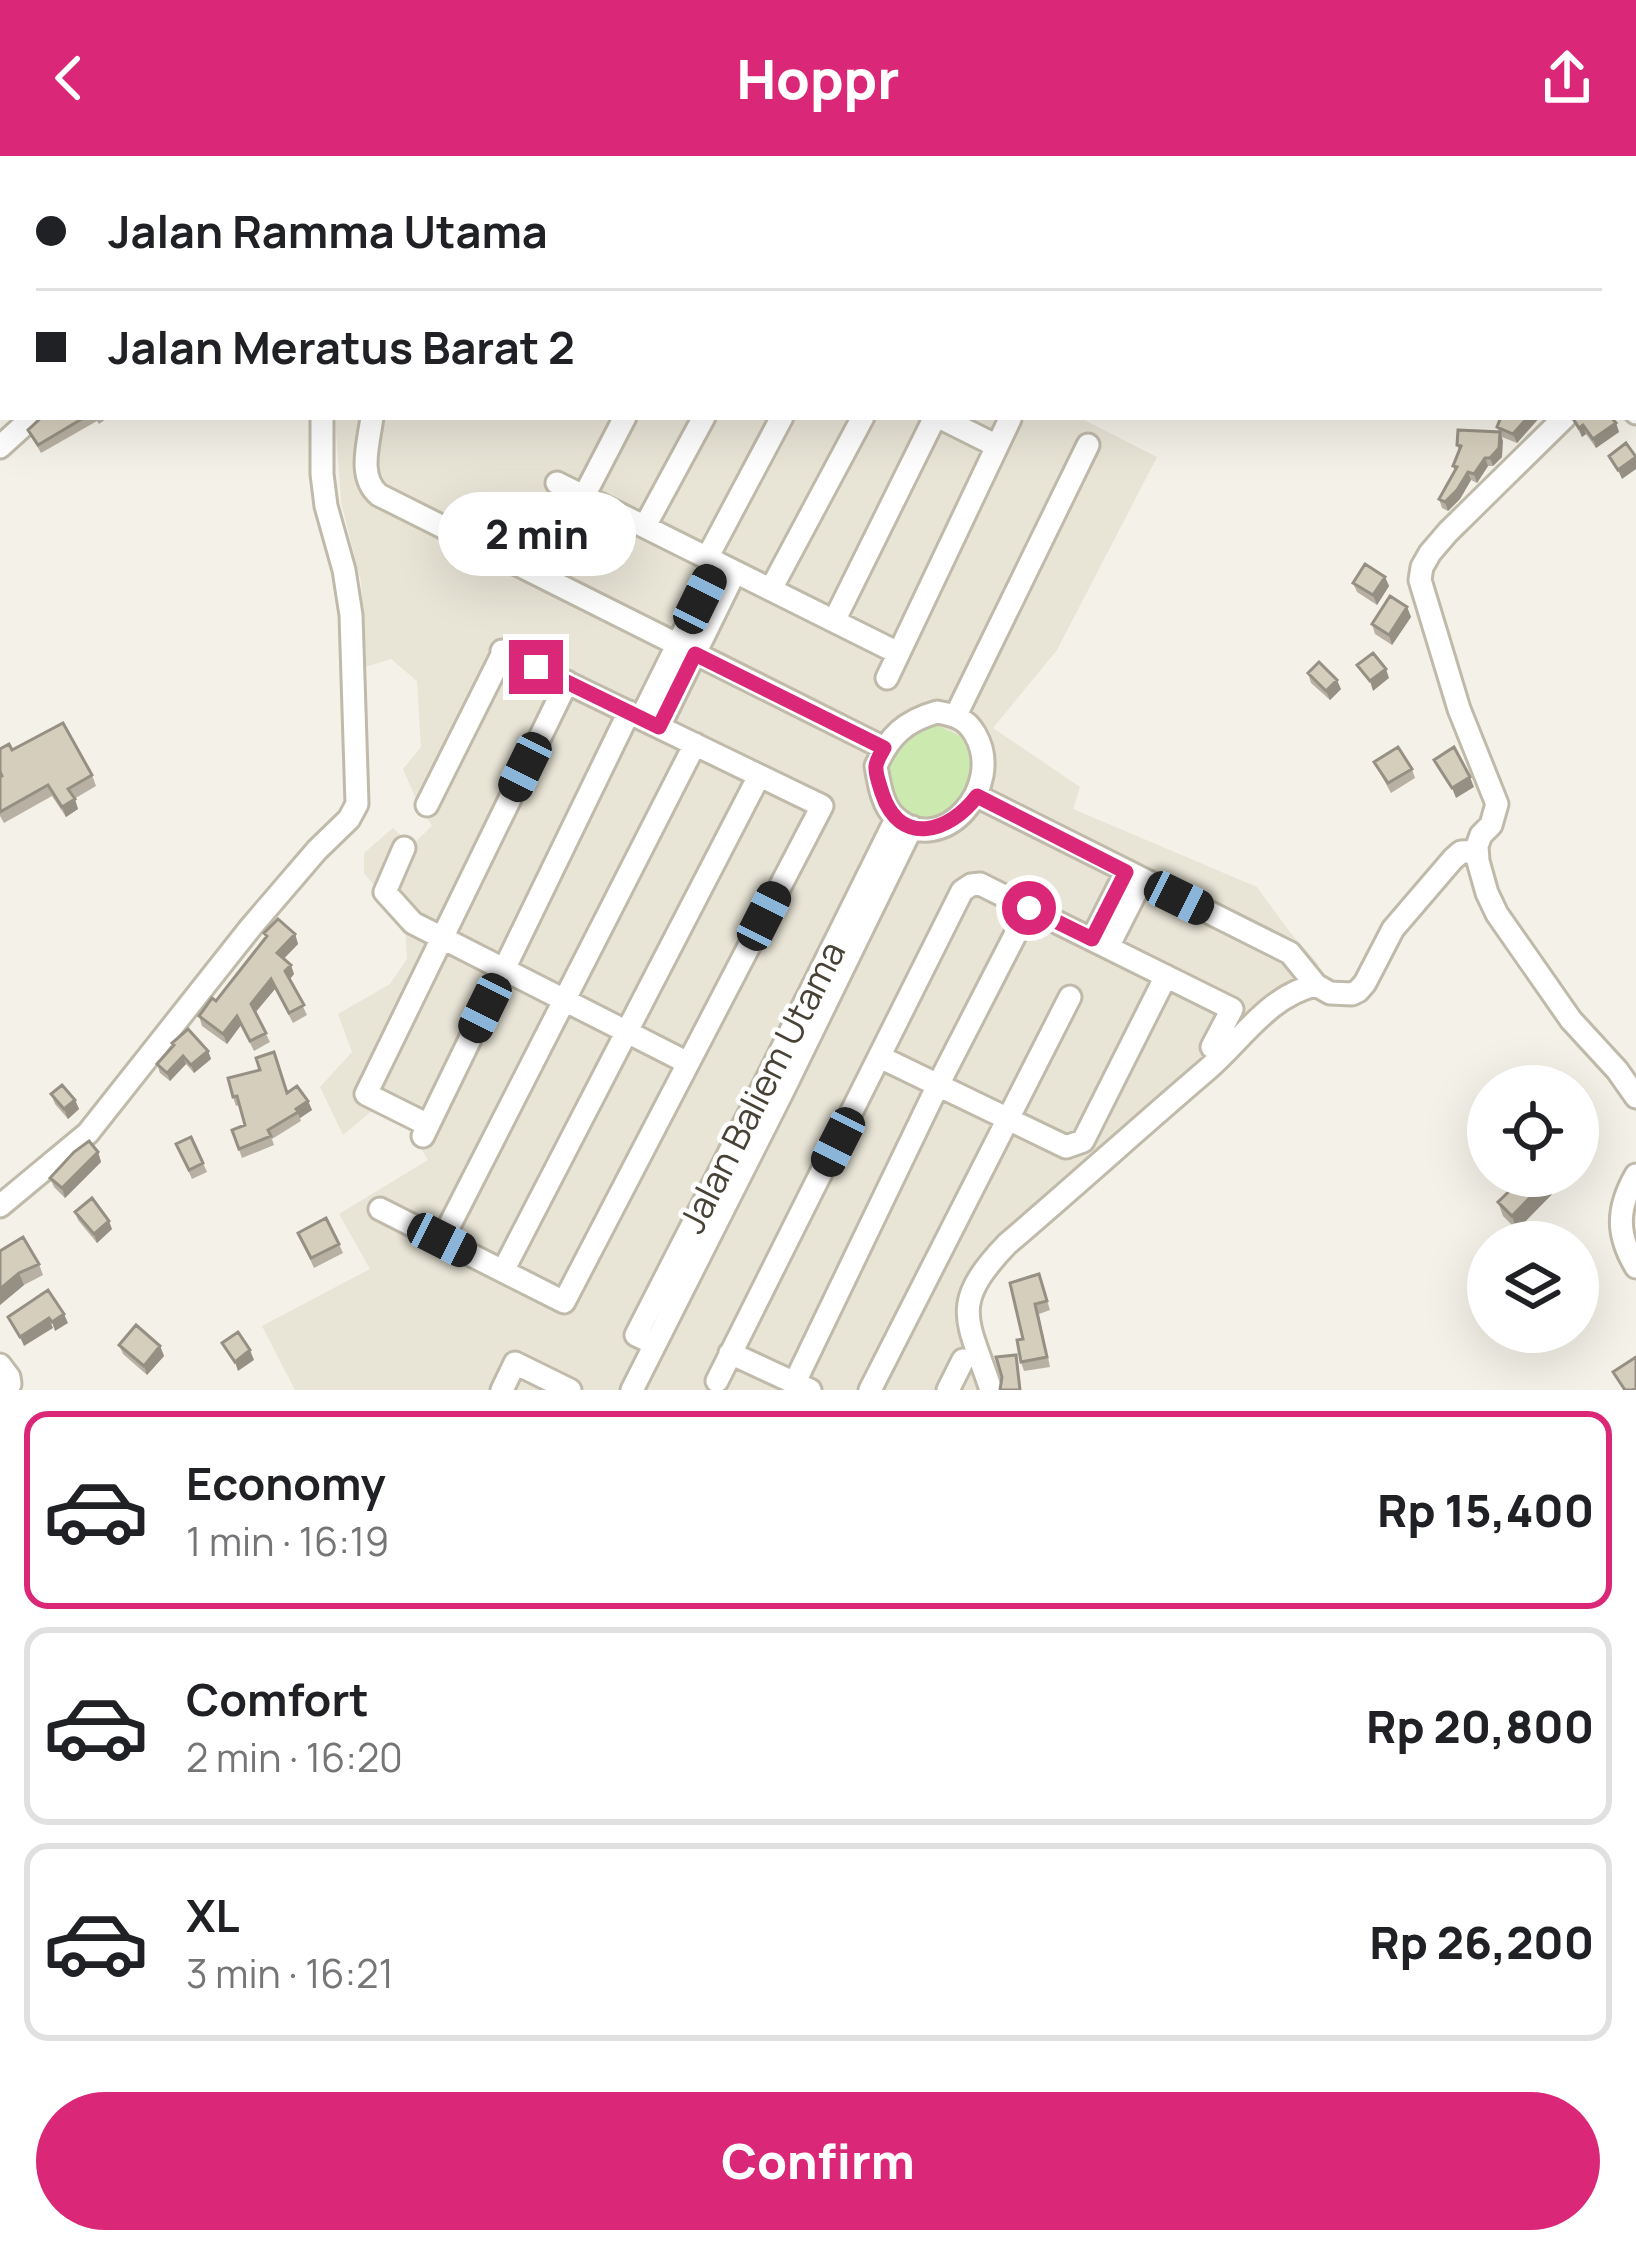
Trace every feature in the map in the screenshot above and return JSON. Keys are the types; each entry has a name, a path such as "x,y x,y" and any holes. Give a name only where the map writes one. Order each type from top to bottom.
{"street":[{"path":"0,448 30,420"},
{"path":"0,1206 88,1133 251,926 349,819 357,804 351,615 326,506 322,420"},
{"path":"371,420 365,476 379,495 884,748"},
{"path":"584,496 623,420"},
{"path":"645,526 702,420"},
{"path":"567,682 366,1094 426,1131 504,970 686,649 781,420"},
{"path":"771,589 860,420"},
{"path":"834,621 935,420"},
{"path":"943,420 998,446"},
{"path":"886,678 1010,420"},
{"path":"1562,420 1448,532 1422,567 1422,590 1459,709 1497,803 1477,851 1487,893 1570,1020 1636,1097"},
{"path":"956,715 1088,445"},
{"path":"557,482 898,653"},
{"path":"380,1209 564,1302 822,806 503,651 427,805"},
{"path":"937,712 956,715 970,726 982,746 985,769 977,796 965,812 931,830 904,823 886,804 878,781 876,766 884,748 914,718 937,712"},
{"path":"442,1240 695,744"},
{"path":"502,1271 759,776"},
{"path":"977,796 1290,953 1316,985 1330,993 1358,991 1393,929 1453,859 1461,852 1477,851"},
{"name":"Jalan Baliem Utama","path":"632,1390 655,1344 636,1335 904,823"},
{"path":"404,848 385,892 413,923 688,1063"},
{"path":"1100,943 1134,876"},
{"path":"717,1381 962,891 980,884 1232,1009 1212,1047"},
{"path":"730,1353 802,1386 938,1085 1029,908"},
{"path":"880,1057 1066,1147 1083,1141 1166,976"},
{"path":"991,1390 968,1319 975,1283 987,1264 1274,1005 1293,991 1316,985"},
{"path":"871,1390 1070,997"},
{"path":"1636,1175 1620,1208 1624,1240 1636,1267"},
{"path":"948,1390 963,1360"},
{"path":"0,1365 9,1377 5,1390"},
{"path":"519,1381 571,1390"}],"shaded area":[{"path":"335,420 1086,420 1157,457 1057,650 993,728 1080,787 1073,809 1257,887 1319,965 1275,994 973,1265 963,1287 964,1332 986,1390 295,1390 262,1326 370,1269 339,1214 428,1160 408,1127 378,1106 343,1135 320,1087 352,1052 338,1014 390,984 407,959 405,923 364,873 364,853 393,828 411,846 432,826 403,769 421,747 417,681 391,659 365,667 361,582 341,502"}],"green space":[{"path":"932,723 970,741 975,771 955,809 924,820 894,805 884,778 904,734"}],"building":[{"path":"39,420 80,420 38,445 28,430"},
{"path":"1500,420 1525,420 1513,434 1497,427"},
{"path":"1574,420 1616,423 1593,439 1583,425 1579,428"},
{"path":"1458,430 1500,432 1499,448 1474,474 1468,472 1445,502 1439,499 1457,467 1453,466 1461,446 1457,445"},
{"path":"1626,443 1636,457 1618,470 1609,456"},
{"path":"1365,564 1385,577 1373,595 1353,583"},
{"path":"1390,596 1407,607 1389,635 1372,624"},
{"path":"1373,653 1386,669 1370,681 1357,665"},
{"path":"1319,662 1337,680 1326,691 1308,673"},
{"path":"63,723 92,775 68,789 75,799 62,807 48,785 0,812 0,749 9,744 12,750"},
{"path":"1398,747 1412,769 1388,783 1374,762"},
{"path":"1454,747 1470,777 1452,788 1434,760"},
{"path":"278,919 295,934 277,953 291,965 285,971 304,1005 289,1013 271,979 251,1004 266,1033 250,1041 237,1016 223,1034 199,1016 212,998 216,1001"},
{"path":"188,1029 208,1051 191,1065 183,1056 167,1073 157,1064"},
{"path":"274,1052 287,1093 297,1086 308,1101 268,1130 271,1136 239,1149 232,1130 245,1125 228,1078 260,1070 256,1058"},
{"path":"62,1085 75,1100 64,1109 51,1094"},
{"path":"191,1137 203,1163 189,1170 176,1144"},
{"path":"89,1141 98,1152 62,1188 50,1178"},
{"path":"1503,1197 1531,1197 1512,1216 1498,1202"},
{"path":"92,1198 109,1221 94,1234 75,1212"},
{"path":"326,1218 339,1244 311,1258 298,1233"},
{"path":"23,1237 39,1264 0,1289 0,1251"},
{"path":"1039,1274 1047,1301 1035,1304 1047,1357 1021,1362 1017,1340 1023,1339 1010,1283"},
{"path":"48,1290 64,1314 20,1337 8,1317"},
{"path":"136,1325 160,1346 144,1366 119,1345"},
{"path":"238,1332 250,1350 235,1362 222,1343"},
{"path":"1016,1355 1020,1390 1000,1390 996,1357"},
{"path":"1636,1357 1636,1388 1625,1390 1613,1372"}],"route":[{"path":"536,667 659,727 695,654 884,748 876,766 878,781 896,819 931,830 965,812 977,796 1126,872 1092,939 1029,908"}]}
